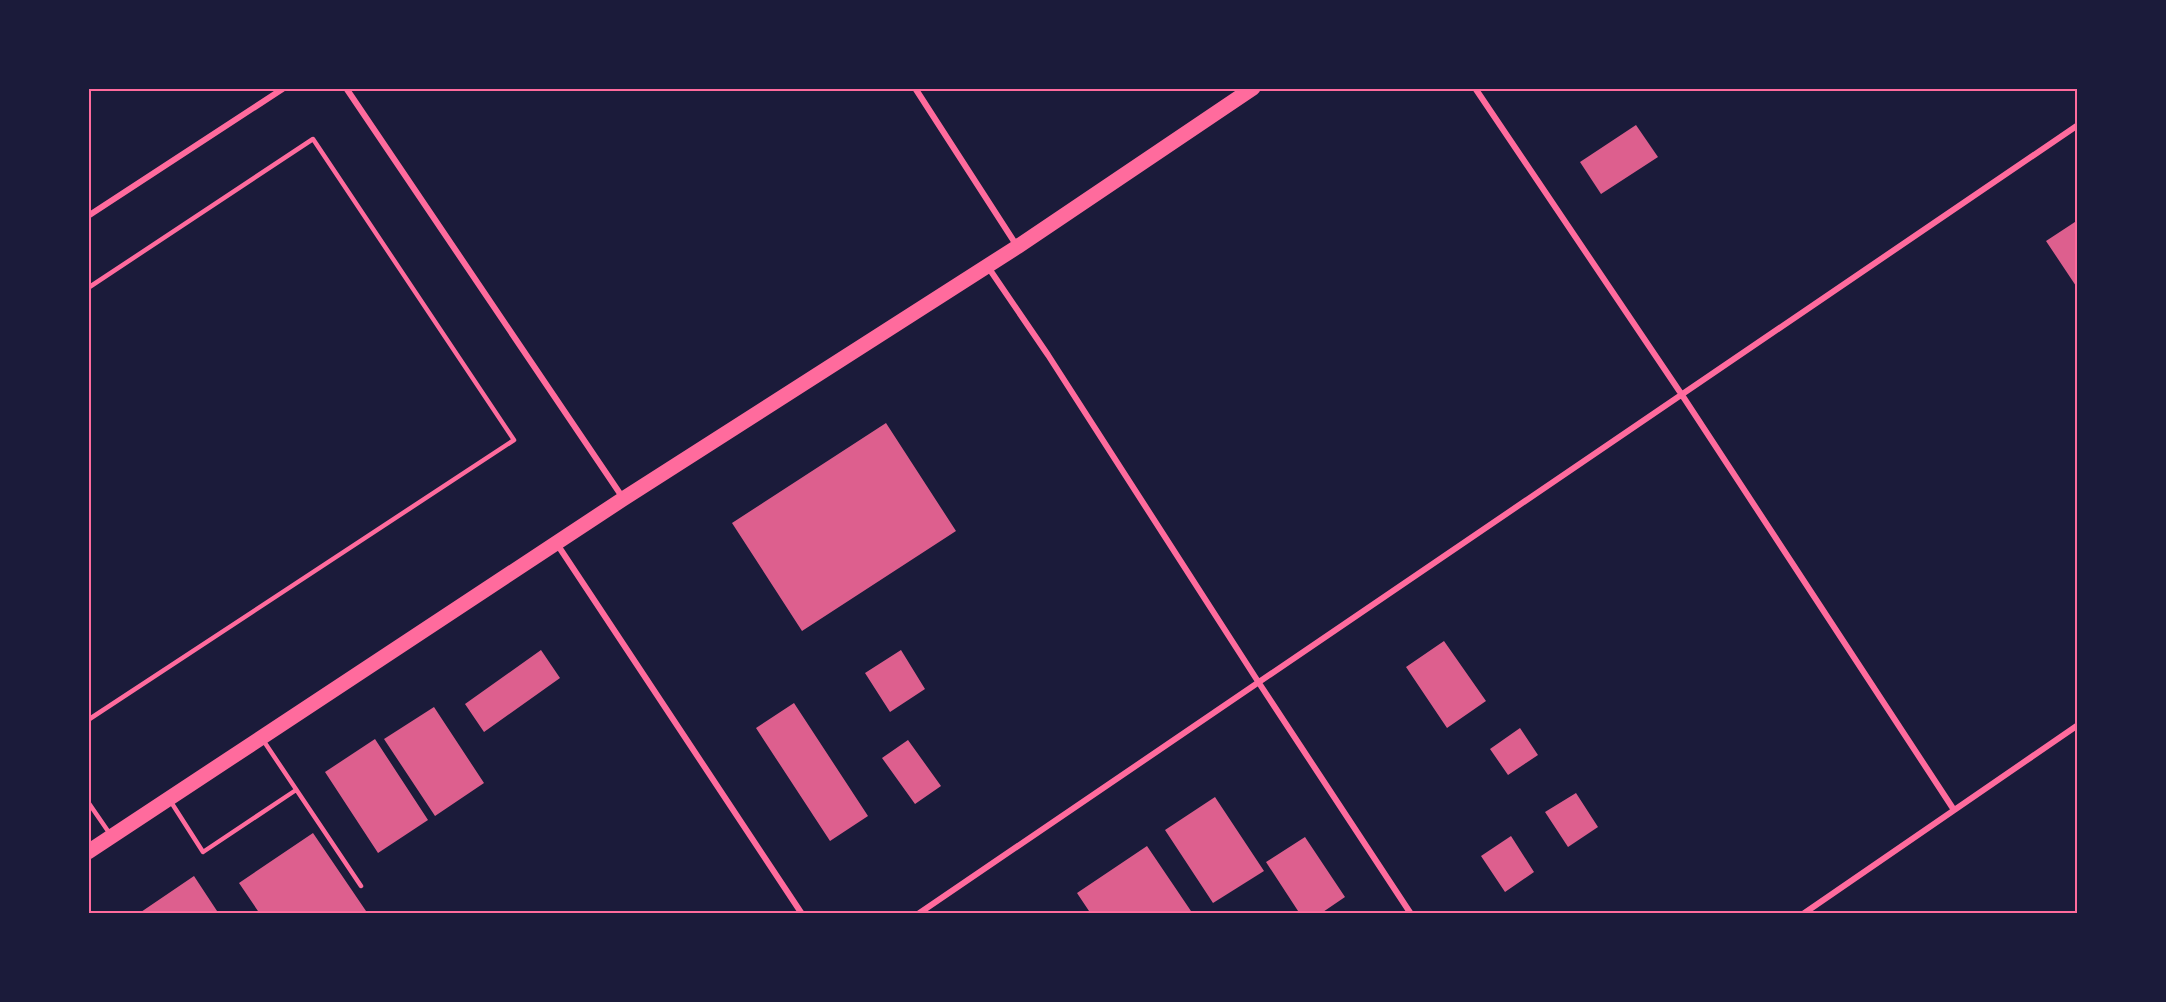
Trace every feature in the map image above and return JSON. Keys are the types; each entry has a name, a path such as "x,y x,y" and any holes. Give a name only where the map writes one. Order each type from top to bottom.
{"main road":[{"path":"88,852 623,499 1017,247 1253,88"}],"street":[{"path":"88,216 284,88"},
{"path":"346,88 623,499"},
{"path":"915,88 1017,247"},
{"path":"1475,88 1682,395 1954,810"},
{"path":"918,914 2078,125"},
{"path":"987,266 1055,365 1259,683 1411,914"},
{"path":"557,544 802,914"},
{"path":"1803,914 2078,725"}],"lane":[{"path":"88,288 313,139 514,440 88,720"},
{"path":"262,738 361,886"},
{"path":"169,799 203,852 296,790"},
{"path":"88,802 111,837"}],"building":[{"path":"1636,125 1658,157 1601,194 1580,162"},
{"path":"2078,220 2078,289 2046,241"},
{"path":"886,423 956,531 802,631 732,523"},
{"path":"1444,641 1486,701 1447,728 1406,667"},
{"path":"541,650 560,678 484,732 465,704"},
{"path":"901,650 925,689 890,712 865,673"},
{"path":"794,703 868,816 830,841 756,728"},
{"path":"434,707 484,783 435,816 384,739"},
{"path":"1520,728 1538,755 1508,775 1490,749"},
{"path":"375,739 428,820 378,853 325,772"},
{"path":"908,740 941,786 915,804 882,758"},
{"path":"1576,793 1598,827 1568,847 1545,812"},
{"path":"1215,797 1264,871 1213,903 1165,830"},
{"path":"313,833 366,911 363,914 260,914 239,883"},
{"path":"1511,836 1534,872 1505,892 1481,856"},
{"path":"1305,837 1345,897 1320,914 1300,914 1266,862"},
{"path":"1147,846 1193,914 1091,914 1077,893"},
{"path":"194,876 219,914 138,914"}]}
